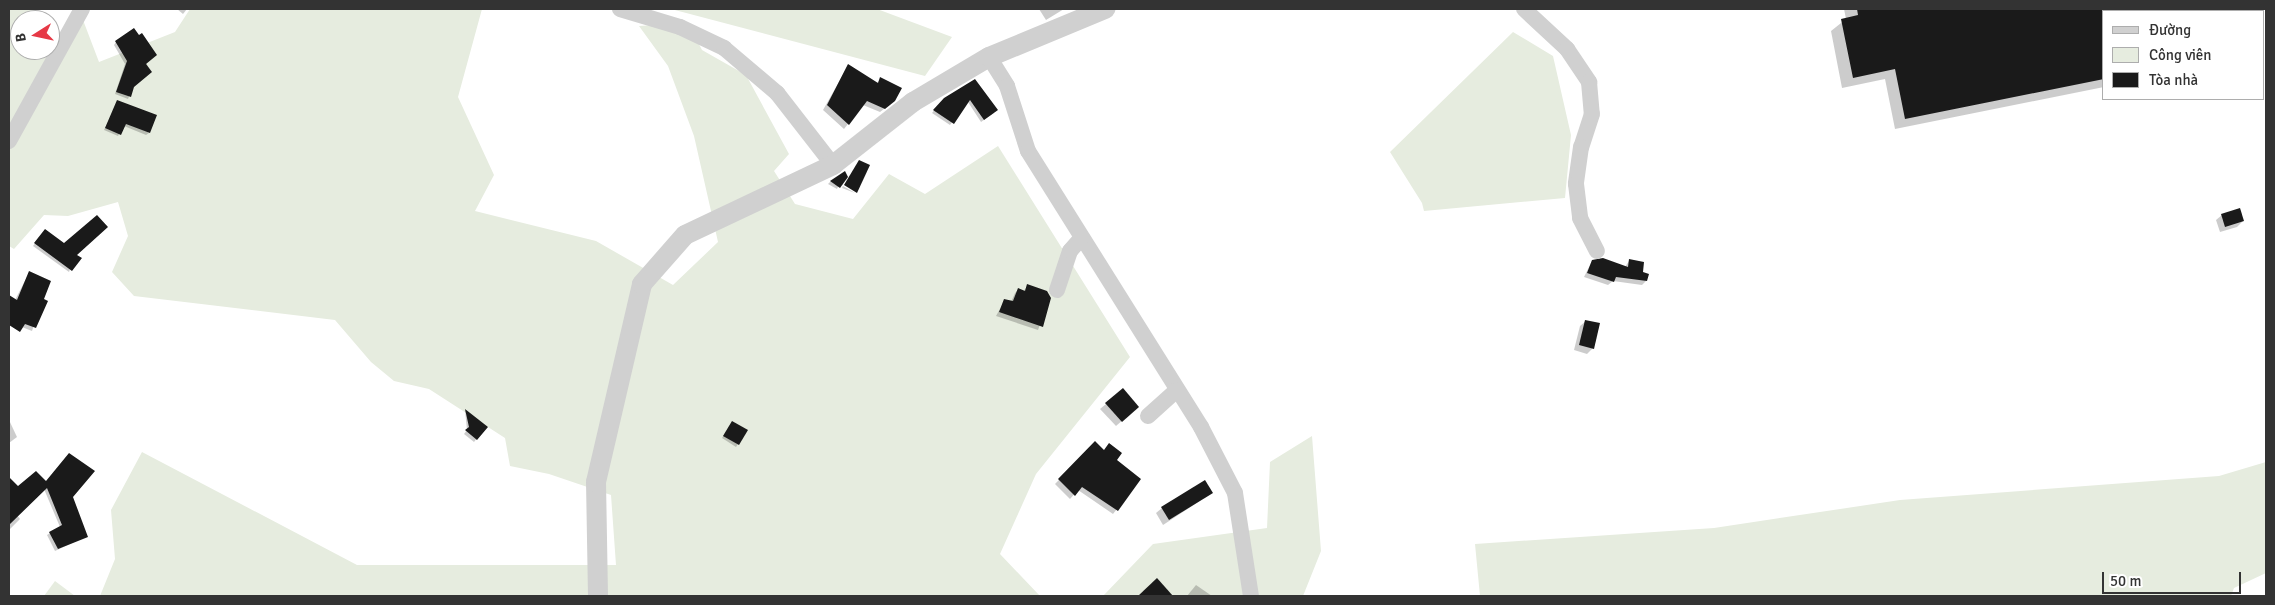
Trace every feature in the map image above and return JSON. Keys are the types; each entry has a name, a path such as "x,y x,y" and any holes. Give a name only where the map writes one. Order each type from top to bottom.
{"street":[{"path":"9,141 82,9"},
{"path":"620,9 680,27 724,48 777,93 833,165"},
{"path":"598,596 596,482 642,284 685,235 833,165 913,102 989,57 1105,9"},
{"path":"1524,9 1567,49 1589,82 1592,114 1581,147 1576,184 1580,218 1597,250"},
{"path":"989,57 1007,86 1028,151 1177,390 1235,493 1251,596"},
{"path":"1057,290 1070,250 1082,237"},
{"path":"1148,416 1177,390"}],"green space":[{"path":"9,9 35,10 10,10 10,60 60,60 60,39 83,20 99,62 175,32 190,9 482,9 458,97 494,175 475,211 596,241 673,285 718,242 694,136 668,66 639,26 688,23 702,50 746,75 789,154 774,171 795,204 853,219 889,174 925,194 998,146 1130,357 1036,474 1000,554 1040,596 100,596 115,559 111,510 142,452 357,565 616,565 611,495 549,474 510,466 505,438 429,389 394,381 371,362 335,320 134,296 112,272 128,236 118,202 68,216 44,215 14,249 9,246"},
{"path":"671,9 877,9 952,37 925,76"},
{"path":"1513,32 1553,56 1571,135 1565,198 1424,211 1422,203 1390,152"},
{"path":"1312,436 1321,551 1303,596 1103,596 1153,544 1267,528 1270,462"},
{"path":"2266,462 2266,573 2234,588 2231,596 1480,596 1475,544 1714,528 1900,500 2219,476"},
{"path":"55,581 75,596 44,596"}],"building":[{"path":"1857,9 2104,9 2102,10 2102,79 1905,119 1895,69 1853,78 1841,19 1858,15"},
{"path":"134,28 139,35 142,33 157,55 146,64 152,72 134,87 131,97 116,92 127,61 115,41"},
{"path":"848,64 878,83 880,77 902,88 895,101 885,109 867,101 849,125 827,105"},
{"path":"975,79 998,110 984,120 970,100 954,124 933,110 944,98"},
{"path":"117,100 157,115 150,133 126,124 121,135 105,128"},
{"path":"859,160 870,165 857,193 844,185"},
{"path":"845,171 848,177 840,188 830,181"},
{"path":"2240,208 2244,221 2225,227 2221,214"},
{"path":"97,215 108,227 77,255 82,258 72,271 34,243 45,229 64,243"},
{"path":"1603,258 1628,267 1629,259 1644,262 1643,272 1649,274 1647,281 1616,277 1614,282 1587,273 1592,260"},
{"path":"29,271 51,281 44,299 48,301 36,328 25,324 20,332 9,325 9,295 17,300"},
{"path":"1027,284 1047,291 1051,298 1043,327 999,312 1004,299 1013,301 1018,288 1025,291"},
{"path":"1585,320 1600,323 1594,349 1579,345"},
{"path":"1123,388 1139,407 1122,422 1105,403"},
{"path":"465,409 488,427 477,440 465,430 469,427"},
{"path":"732,421 748,430 739,445 723,436"},
{"path":"1095,441 1104,450 1109,443 1122,453 1117,460 1141,479 1118,511 1082,487 1075,496 1058,479"},
{"path":"69,453 95,471 73,497 88,537 58,549 49,532 62,525 47,488 9,525 9,477 18,486 36,471 46,481"},
{"path":"1205,480 1213,493 1169,520 1161,507"},
{"path":"1157,578 1173,596 1138,596"}]}
